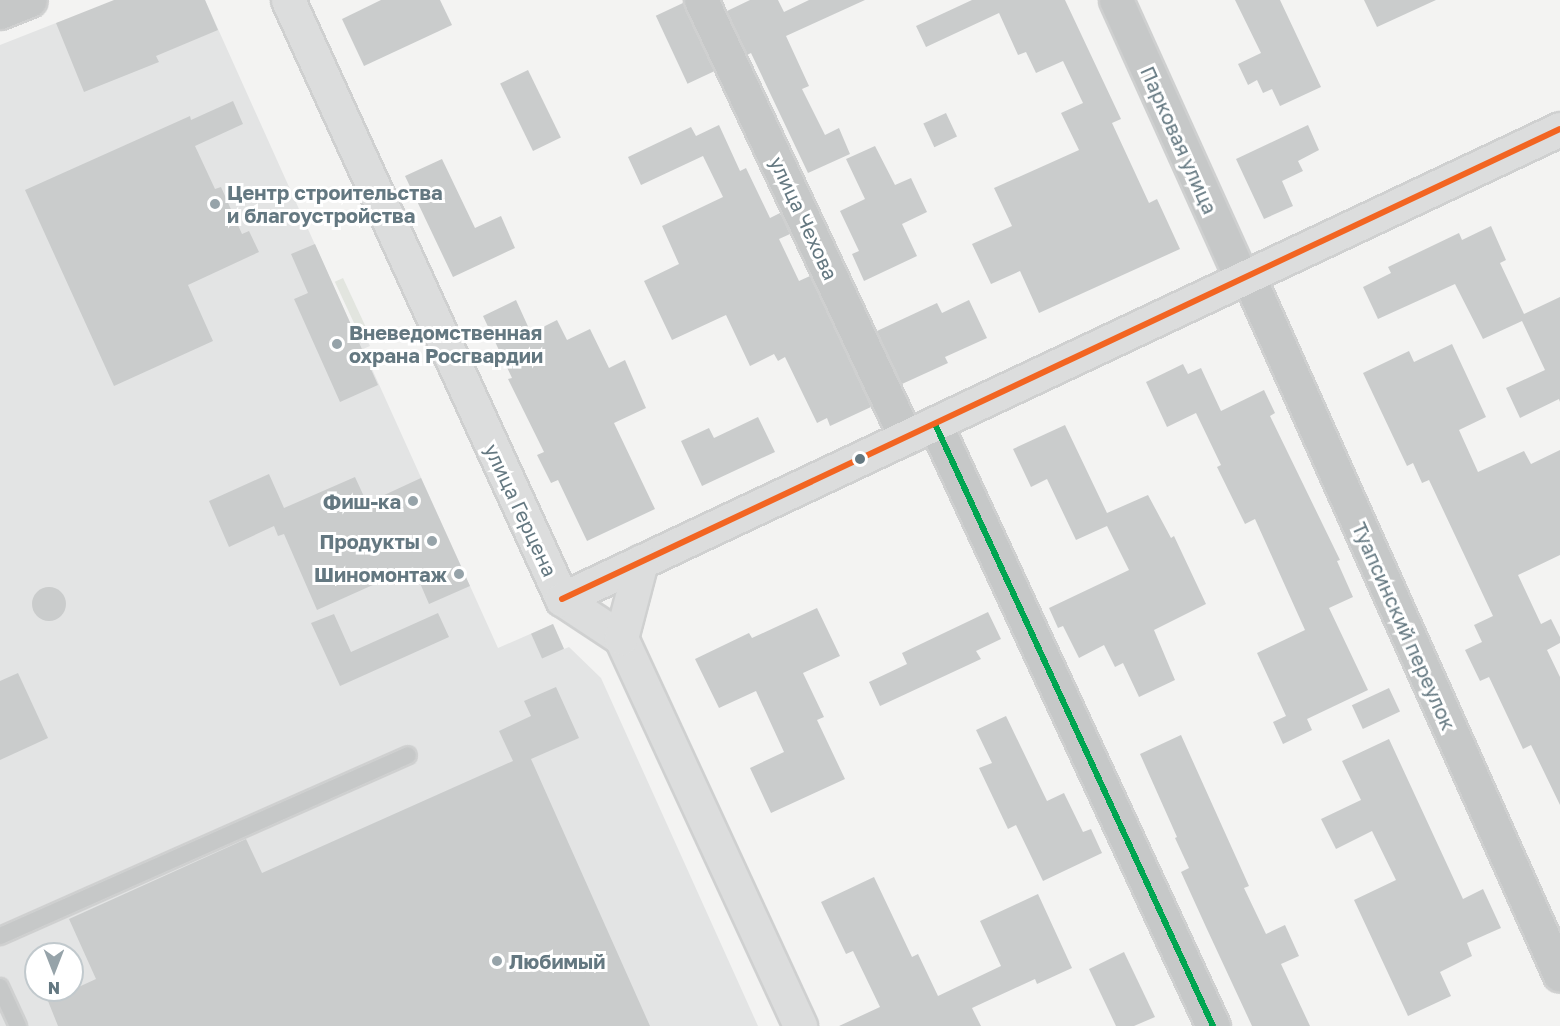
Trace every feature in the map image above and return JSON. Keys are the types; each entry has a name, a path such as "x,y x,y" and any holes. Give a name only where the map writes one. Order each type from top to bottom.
{"street":[{"path":"0,12 30,0"},
{"name":"улица Герцена","path":"288,0 562,599 621,638"},
{"name":"улица Чехова","path":"700,0 921,430 1213,1026"},
{"name":"Парковая улица","path":"1116,0 1245,278"},
{"path":"562,599 1560,129"},
{"name":"Туапсинский переулок","path":"1245,278 1560,975"},
{"path":"641,562 621,638 800,1026"}],"lane":[{"path":"0,936 408,755"},
{"path":"0,987 18,1026"}],"shaded area":[{"path":"205,0 357,338 365,336 370,346 363,349 498,648 553,624 564,649 569,647 601,678 758,1026 0,1026 0,45 56,23"},
{"path":"343,278 368,332 360,336 335,282"}],"building":[{"path":"114,0 205,0 218,30 156,56 159,62 84,92 56,23"},
{"path":"381,0 440,0 452,25 364,66 342,19"},
{"path":"750,0 778,0 784,12 809,0 865,0 786,36 809,86 802,89 825,135 839,128 850,154 808,173 751,53 747,55 727,11"},
{"path":"972,0 1065,0 1121,119 1112,123 1149,203 1157,199 1180,249 1039,313 1020,271 991,284 972,244 1012,226 994,188 1079,150 1061,113 1083,103 1063,61 1036,73 1026,52 1018,55 999,13 926,47 916,26"},
{"path":"1235,0 1280,0 1321,87 1280,106 1272,89 1263,93 1257,80 1248,85 1238,64 1261,53"},
{"path":"1364,0 1436,0 1377,27"},
{"path":"683,3 715,71 688,84 656,16"},
{"path":"528,70 561,137 533,151 500,84"},
{"path":"233,101 243,124 195,146 215,189 221,187 242,234 249,231 259,252 188,285 213,341 114,386 25,190 190,116 191,120"},
{"path":"946,113 957,137 934,147 923,124"},
{"path":"719,125 740,171 746,168 770,218 780,213 790,234 779,239 799,281 810,276 871,407 830,426 827,418 817,423 785,357 778,361 774,354 750,366 726,315 672,340 644,281 679,264 662,226 723,197 703,156 641,185 628,157 691,127 696,136"},
{"path":"1308,125 1319,150 1298,161 1303,171 1282,181 1293,206 1264,219 1236,159"},
{"path":"875,146 895,185 911,178 927,212 902,224 917,256 864,281 852,254 859,251 840,211 865,199 846,159"},
{"path":"442,159 475,228 501,216 515,248 453,277 405,176"},
{"path":"1491,226 1506,260 1500,263 1524,314 1560,297 1560,402 1559,399 1520,418 1506,388 1545,370 1522,321 1483,339 1455,284 1378,319 1363,287 1391,273 1388,267 1459,233 1462,240"},
{"name":"Вневедомственная охрана Росгвардии","path":"315,244 378,385 340,402 294,299 308,293 291,254"},
{"path":"516,300 531,333 557,320 567,340 590,329 609,368 625,360 646,408 614,423 655,509 587,541 558,480 551,483 537,455 544,452 508,379 512,378 483,316"},
{"path":"969,300 987,338 945,357 948,363 902,384 877,331 937,303 942,313"},
{"path":"1452,344 1486,417 1459,430 1478,472 1524,451 1531,464 1560,450 1560,555 1518,575 1541,624 1551,619 1560,637 1560,643 1547,650 1560,677 1560,805 1531,745 1523,749 1489,677 1480,681 1465,650 1482,642 1474,625 1493,616 1429,480 1422,483 1413,463 1407,466 1363,373 1409,351 1414,362"},
{"path":"1183,364 1188,374 1201,368 1221,411 1264,390 1275,413 1270,416 1340,560 1337,561 1353,597 1329,608 1368,690 1307,719 1312,730 1283,744 1273,722 1286,716 1257,653 1305,630 1255,519 1245,524 1217,467 1221,465 1196,413 1167,427 1146,382"},
{"path":"758,417 775,452 702,486 681,441 709,428 714,438"},
{"path":"1065,425 1107,513 1148,495 1171,538 1174,536 1206,604 1154,630 1175,680 1139,697 1123,663 1115,667 1104,645 1079,658 1063,626 1058,628 1049,608 1129,570 1107,526 1076,540 1047,479 1031,487 1013,449"},
{"path":"269,474 284,508 355,477 367,503 421,478 470,586 429,604 413,567 317,610 284,534 278,536 274,526 229,547 209,501"},
{"path":"49,587 61,592 66,604 61,616 49,621 37,616 32,604 37,592"},
{"path":"817,608 840,656 803,673 824,717 817,720 845,779 771,813 750,768 784,752 756,691 719,708 695,659 749,633 752,638"},
{"path":"988,612 1001,639 976,651 981,659 880,706 869,682 907,664 902,653"},
{"path":"438,613 449,637 340,686 311,623 334,614 351,652"},
{"path":"553,624 564,649 542,658 531,634"},
{"path":"18,673 48,738 0,760 0,681"},
{"path":"556,687 579,738 531,759 650,1026 58,1026 48,1002 84,1002 84,984 96,979 84,952 84,942 79,942 69,919 246,839 262,873 513,761 499,731 531,716 524,701"},
{"path":"1389,688 1400,712 1363,729 1352,705"},
{"path":"1006,716 1047,801 1064,793 1083,832 1091,829 1102,853 1043,881 1016,825 1008,829 979,768 992,763 976,730"},
{"path":"1181,735 1249,886 1244,888 1266,934 1285,925 1299,956 1281,964 1310,1026 1252,1026 1181,872 1189,868 1140,754"},
{"path":"1389,739 1463,899 1483,889 1501,928 1467,943 1472,956 1440,972 1451,996 1408,1016 1354,900 1396,880 1372,831 1336,849 1321,819 1361,800 1342,761"},
{"path":"874,877 912,957 918,954 938,996 1001,966 980,921 1038,894 1072,968 1037,984 1035,979 972,1008 981,1026 839,1026 880,1007 853,951 846,954 821,902"},
{"path":"1124,952 1155,1017 1134,1026 1116,1026 1089,969"}],"transit line":[{"path":"562,599 1560,129"},
{"path":"935,424 1213,1026"}],"place":[{"name":"Центр строительства и благоустройства","path":"215,204"},
{"name":"Вневедомственная охрана Росгвардии","path":"337,344"},
{"name":"Фиш-ка","path":"413,501"},
{"name":"Продукты","path":"432,541"},
{"name":"Шиномонтаж","path":"459,574"},
{"name":"Любимый","path":"497,961"}]}
